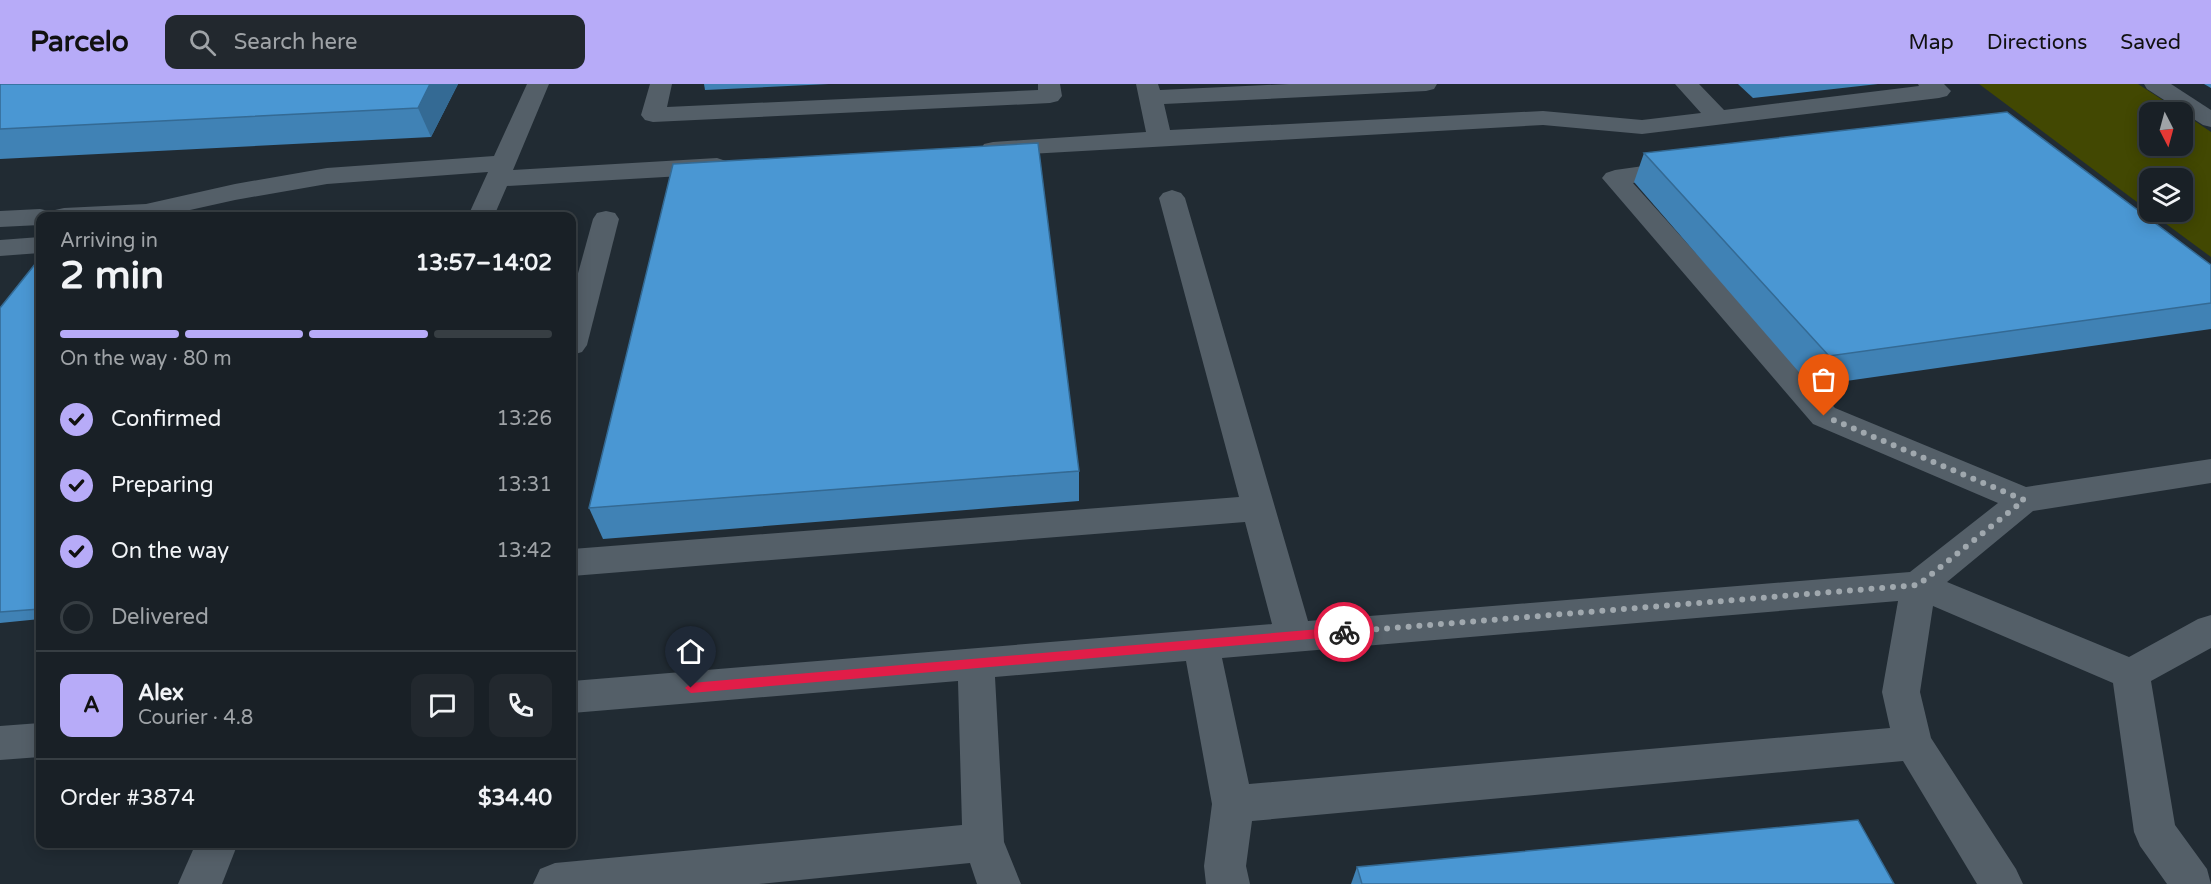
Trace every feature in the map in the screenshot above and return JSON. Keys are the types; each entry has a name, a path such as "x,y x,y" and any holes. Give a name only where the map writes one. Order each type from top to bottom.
{"street":[{"path":"483,212 538,84"},
{"path":"661,84 653,115 1050,96 1049,84"},
{"path":"1160,138 1148,91 1426,84"},
{"path":"1686,84 1720,119"},
{"path":"970,150 1543,118 1642,127 1939,91 1929,84"},
{"path":"2155,84 2211,120"},
{"path":"146,212 235,192 327,176 746,164"},
{"path":"1708,165 1615,178 1824,416 2024,500"},
{"path":"1172,198 1294,636"},
{"path":"0,219 36,217"},
{"path":"576,315 581,278 606,219"},
{"path":"0,248 36,245"},
{"path":"2001,884 1912,743 1901,692 1918,585 2024,500 2211,471"},
{"path":"576,563 1259,508"},
{"path":"576,697 1918,585 2131,674"},
{"path":"2131,674 2211,630"},
{"path":"1201,644 1233,804 1225,866 1228,884"},
{"path":"976,665 983,842 999,884"},
{"path":"2131,674 2156,832 2192,884"},
{"path":"0,743 36,740"},
{"path":"1233,804 1912,743"},
{"path":"555,884 983,842"},
{"path":"200,884 215,848"}],"green space":[{"path":"1979,84 2138,84 2166,102 2139,102 2139,156 2193,156 2193,120 2211,132 2211,257 2164,222 2193,222 2193,168 2139,168 2139,204"}],"building":[{"path":"0,84 430,84 418,108 0,129"},
{"path":"2007,112 2139,211 2139,222 2154,222 2211,265 2211,303 1829,356 1644,153"},
{"path":"1038,143 1079,471 589,508 673,164"},
{"path":"36,263 36,609 0,612 0,308"},
{"path":"1858,820 1894,884 1362,884 1357,867"}],"way so far":[{"path":"1344,632 1918,585 2024,500 1824,416"}],"route":[{"path":"691,688 1344,632"}]}
